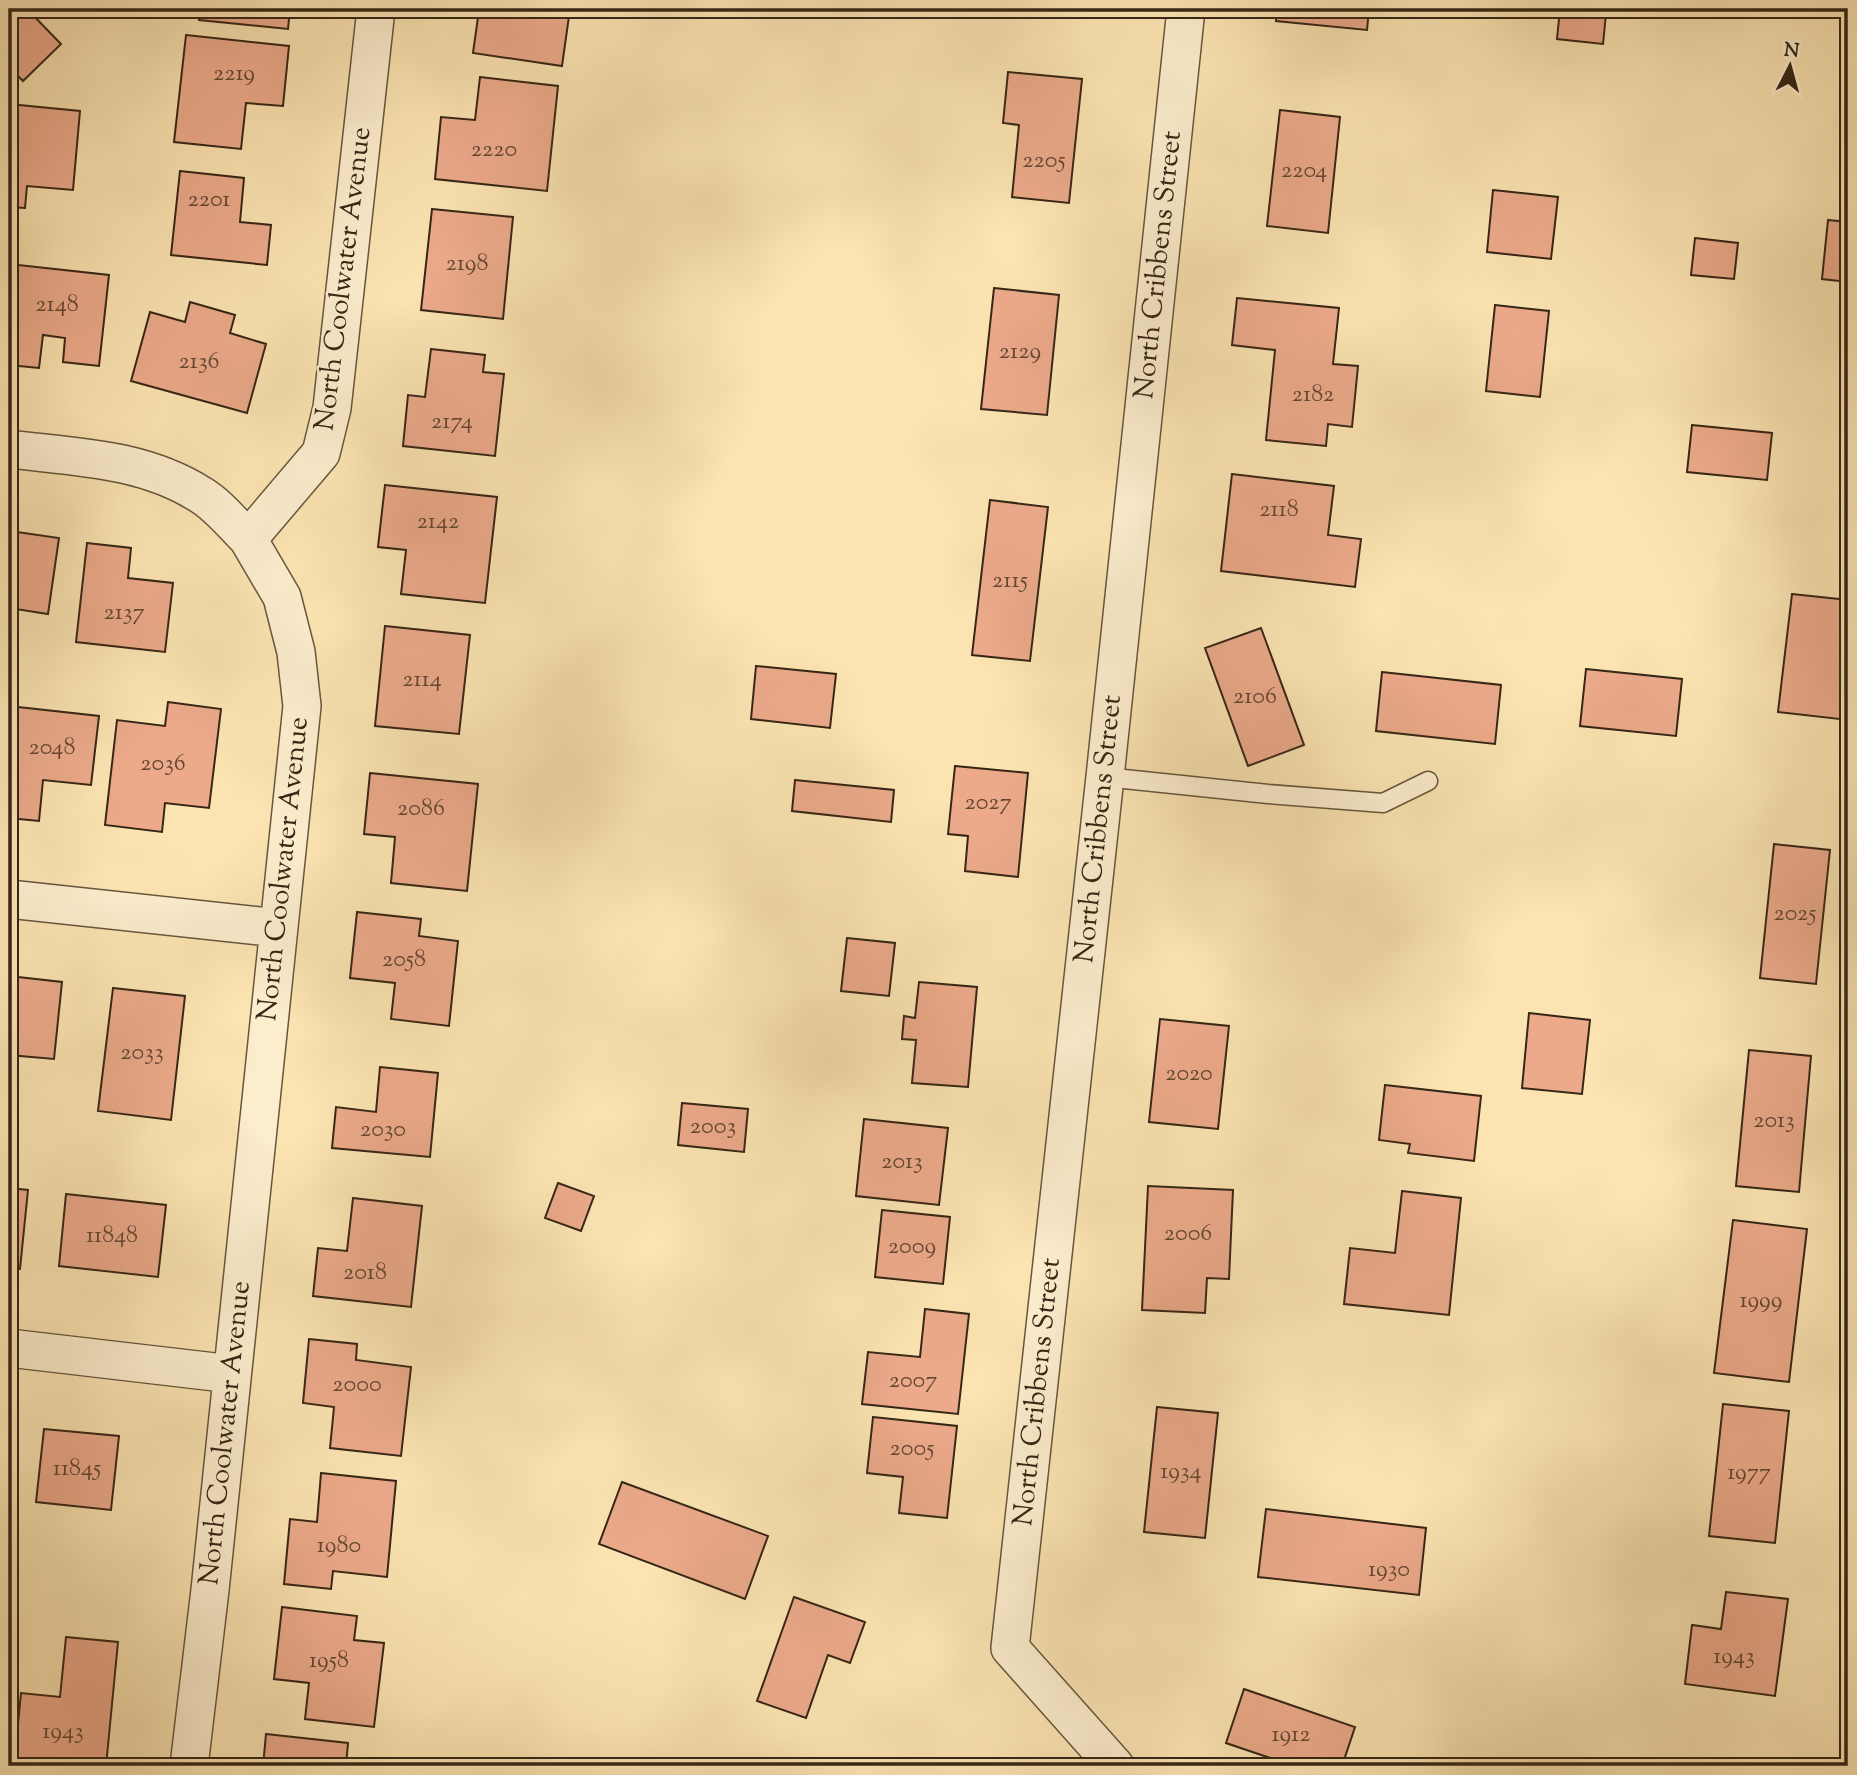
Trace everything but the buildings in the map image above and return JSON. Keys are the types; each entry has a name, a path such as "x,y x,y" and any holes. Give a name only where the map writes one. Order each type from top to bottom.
{"street":[{"name":"North Coolwater Avenue","path":"189,1766 302,706 296,652 282,597 248,539 321,453 332,408 376,9"},
{"name":"North Cribbens Street","path":"1115,1766 1010,1648 1186,9"},
{"path":"9,449 121,462 164,475 204,496 248,539"},
{"path":"9,898 278,928"},
{"path":"9,1348 232,1374"}],"lane":[{"path":"1105,777 1383,803 1428,780"}]}
